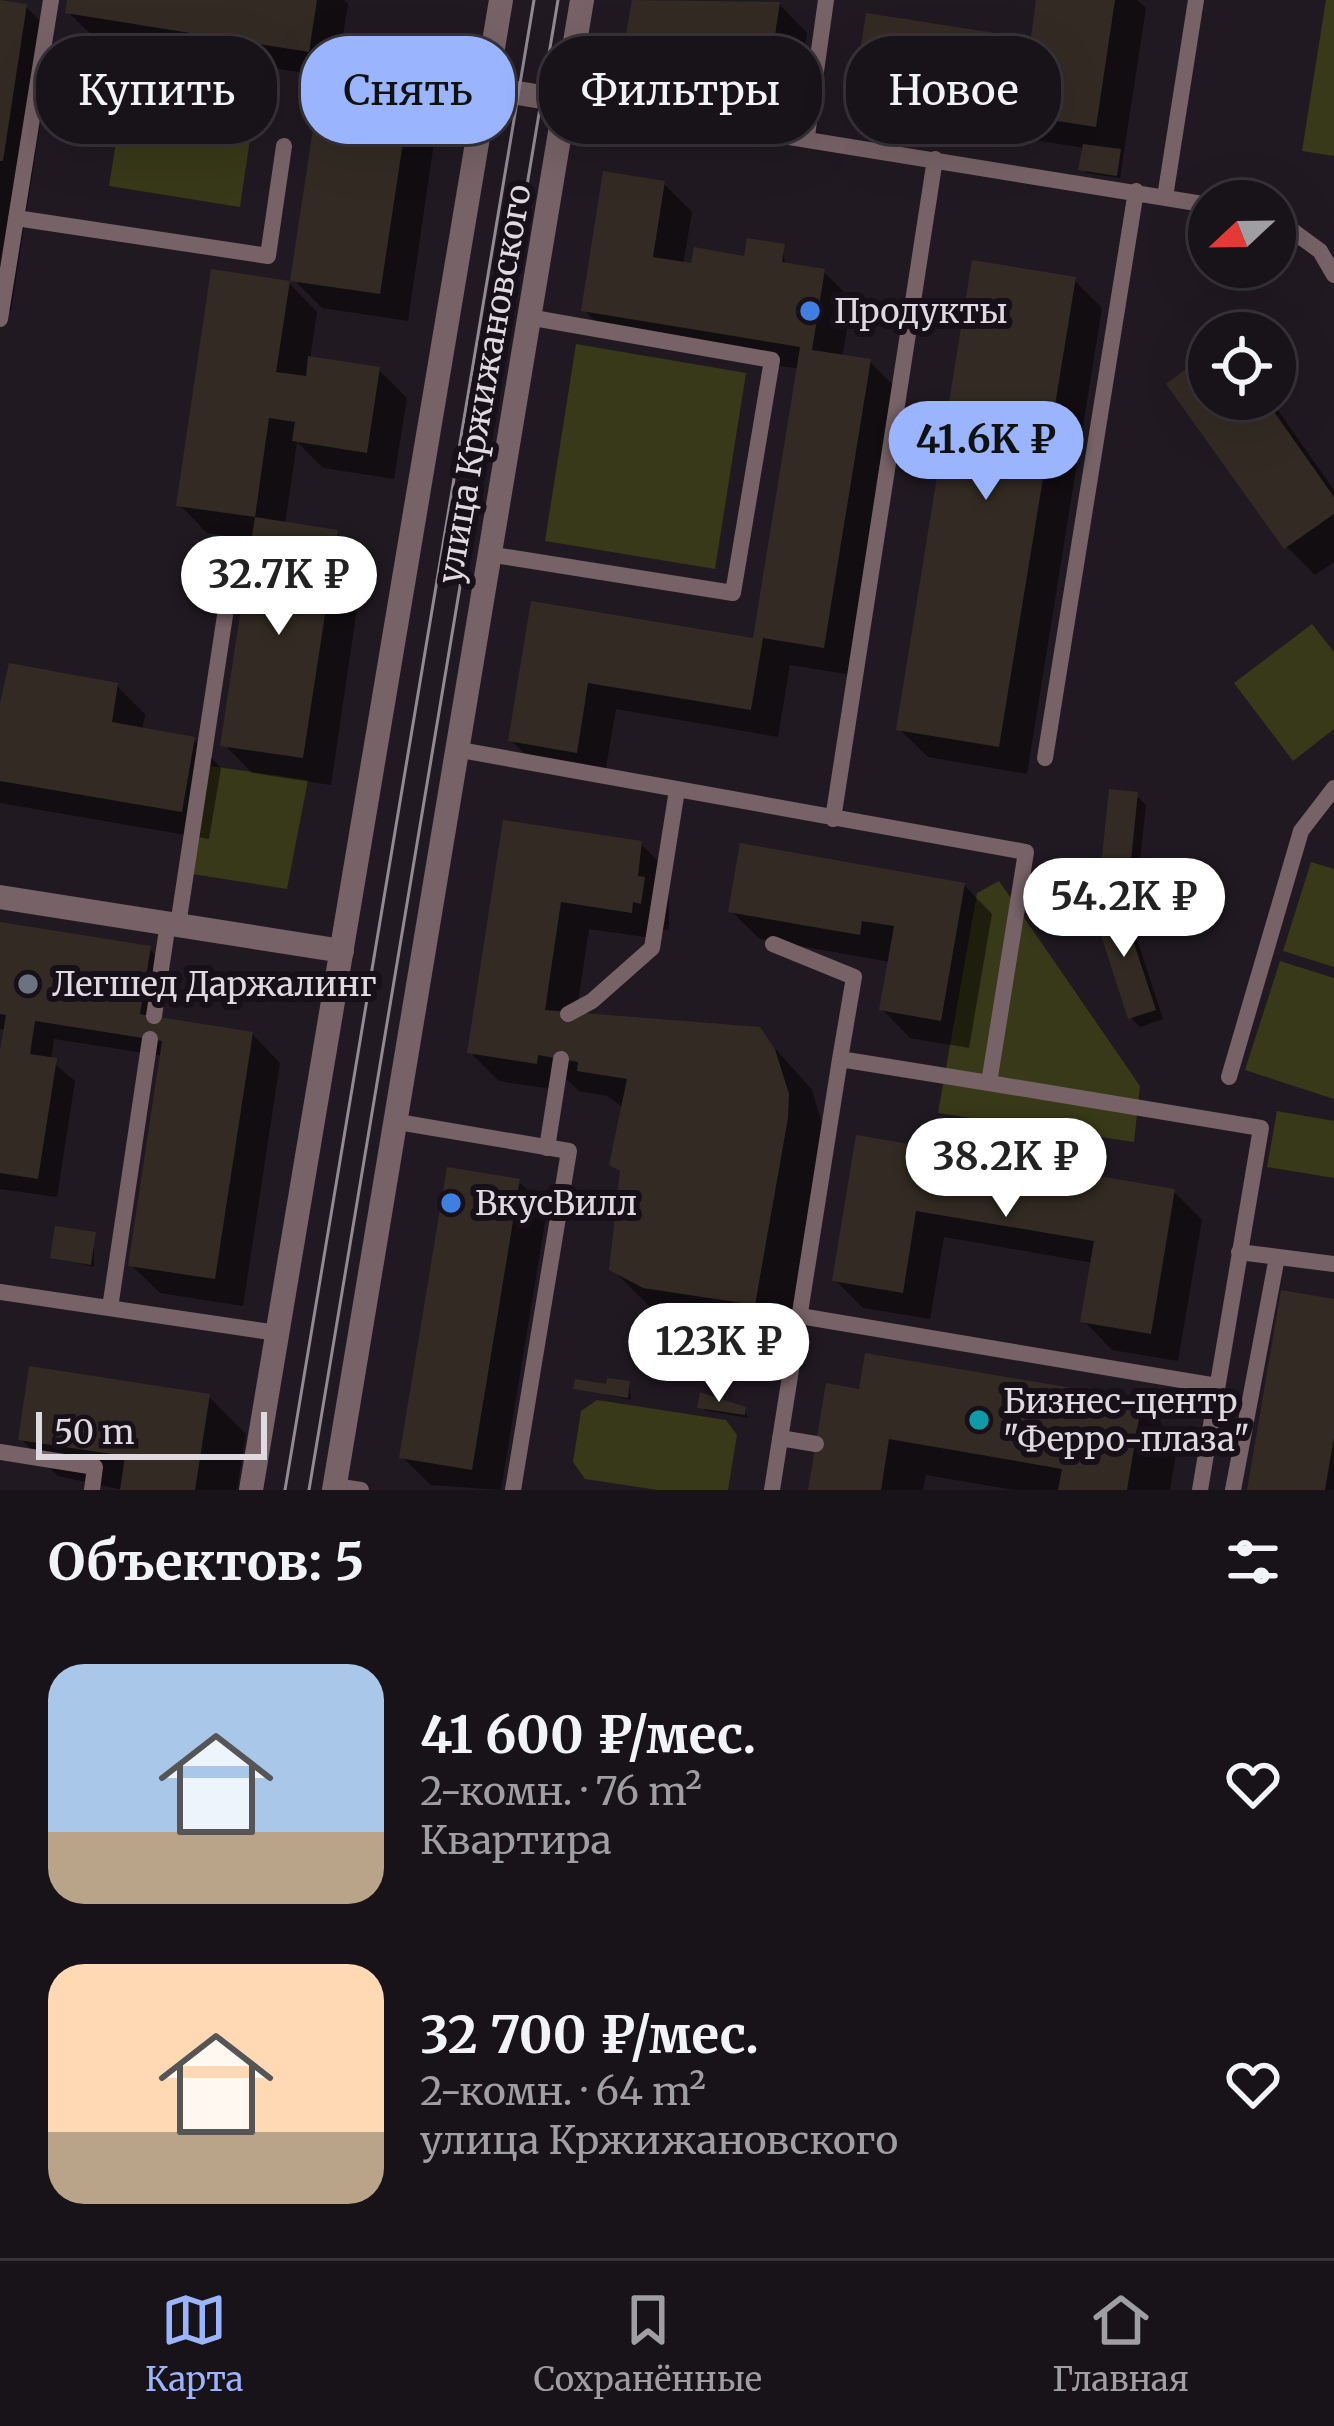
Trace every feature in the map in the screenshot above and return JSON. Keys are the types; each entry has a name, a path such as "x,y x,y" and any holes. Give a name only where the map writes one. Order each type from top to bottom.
{"street":[{"name":"улица Кржижановского","path":"495,36 501,0"},
{"name":"улица Кржижановского","path":"576,36 582,0"},
{"name":"улица Кржижановского","path":"251,1490 478,144"},
{"name":"улица Кржижановского","path":"335,1488 558,144"},
{"path":"0,896 343,951"}],"lane":[{"path":"0,319 51,0"},
{"path":"821,36 826,0"},
{"path":"1165,196 1196,0"},
{"path":"822,139 1188,201"},
{"path":"16,218 268,256 284,146"},
{"path":"833,819 935,159"},
{"path":"1045,758 1136,190"},
{"path":"1296,234 1319,251 1334,275"},
{"path":"488,554 734,593 772,360 528,317"},
{"path":"154,1016 234,556"},
{"path":"455,749 1026,852 989,1083"},
{"path":"1229,1077 1300,831 1334,788"},
{"path":"568,1014 652,948 677,790"},
{"path":"772,1490 854,977 773,944"},
{"path":"110,1308 150,1039"},
{"path":"547,1148 561,1059"},
{"path":"840,1059 1261,1128 1200,1490"},
{"path":"398,1122 568,1151 513,1490"},
{"path":"1239,1252 1334,1264"},
{"path":"1233,1490 1276,1257"},
{"path":"0,1292 277,1333"},
{"path":"800,1316 1217,1386"},
{"path":"780,1438 816,1444"},
{"path":"0,1452 95,1467 92,1490"},
{"path":"335,1488 361,1490"}],"shaded area":[{"path":"1326,0 1334,0 1334,156 1302,151"},
{"path":"116,144 249,144 240,207 109,186"},
{"path":"576,344 746,373 715,569 545,541"},
{"path":"1312,624 1334,652 1334,729 1293,761 1234,683"},
{"path":"210,766 308,780 287,889 192,874"},
{"path":"1311,862 1334,869 1334,967 1283,951"},
{"path":"999,881 1140,1086 1134,1142 938,1113 977,893"},
{"path":"1280,961 1334,978 1334,1099 1245,1070"},
{"path":"1277,1111 1334,1121 1334,1178 1267,1167"},
{"path":"597,1400 726,1420 737,1435 728,1490 658,1490 585,1479 573,1462 581,1411"}],"building":[{"path":"0,0 27,4 3,161 0,161"},
{"path":"67,0 317,0 311,36 301,36 301,51 277,47 277,36 209,36 65,13"},
{"path":"632,0 780,2 775,36 626,36"},
{"path":"1036,0 1115,0 1096,127 1061,122 1061,36 1031,36"},
{"path":"866,13 1008,36 862,36"},
{"path":"311,144 403,144 380,294 290,281"},
{"path":"1083,144 1121,149 1117,176 1078,170"},
{"path":"603,171 665,181 653,257 691,263 694,247 744,256 747,238 785,244 782,262 825,269 812,350 871,359 824,648 763,638 751,710 588,683 577,753 508,741 531,601 753,638 800,347 581,311"},
{"path":"972,260 1076,277 999,747 896,730"},
{"path":"211,269 290,281 276,372 306,376 308,356 380,367 367,453 292,441 295,422 269,418 255,517 176,506"},
{"path":"1188,368 1188,415 1166,384"},
{"path":"1192,420 1280,420 1334,497 1334,514 1284,549"},
{"path":"255,517 338,530 303,758 220,746"},
{"path":"9,663 118,683 112,722 195,737 182,812 0,781 0,703"},
{"path":"1109,789 1138,792 1128,890 1099,886"},
{"path":"503,820 642,841 638,876 645,877 641,904 633,902 632,913 561,902 545,1010 760,1027 775,1049 789,1094 788,1118 755,1305 643,1288 609,1270 620,1171 609,1165 627,1079 577,1071 578,1062 538,1055 537,1064 467,1053"},
{"path":"740,843 965,883 941,1021 879,1010 894,926 862,921 860,935 728,912"},
{"path":"1120,901 1156,1010 1128,1019 1093,910"},
{"path":"0,922 151,946 140,1014 253,1032 215,1279 128,1266 162,1041 35,1021 30,1054 57,1058 38,1179 0,1173 0,1050 6,1015 0,1014"},
{"path":"856,1135 1175,1189 1151,1334 1080,1322 1094,1241 916,1211 903,1293 832,1281"},
{"path":"447,1167 520,1179 472,1470 399,1458"},
{"path":"55,1226 96,1232 91,1265 50,1258"},
{"path":"1281,1290 1334,1299 1334,1437 1325,1490 1247,1490"},
{"name":"Бизнес-центр \"Ферро-плаза\"","path":"865,1353 1142,1400 1127,1490 1058,1490 1062,1469 889,1439 881,1490 808,1490 826,1383 859,1389"},
{"path":"29,1366 210,1394 195,1490 120,1490 125,1456 18,1440"},
{"path":"607,1378 630,1381 628,1398 573,1389 575,1379 606,1384"},
{"path":"700,1392 746,1407 745,1415 697,1408"}],"tram line":[{"path":"285,1490 534,0"},
{"path":"309,1490 558,0"}],"place":[{"name":"Продукты","path":"810,311"},
{"name":"Легшед Даржалинг","path":"28,984"},
{"name":"ВкусВилл","path":"451,1203"},
{"name":"Бизнес-центр \"Ферро-плаза\"","path":"979,1420"}]}
